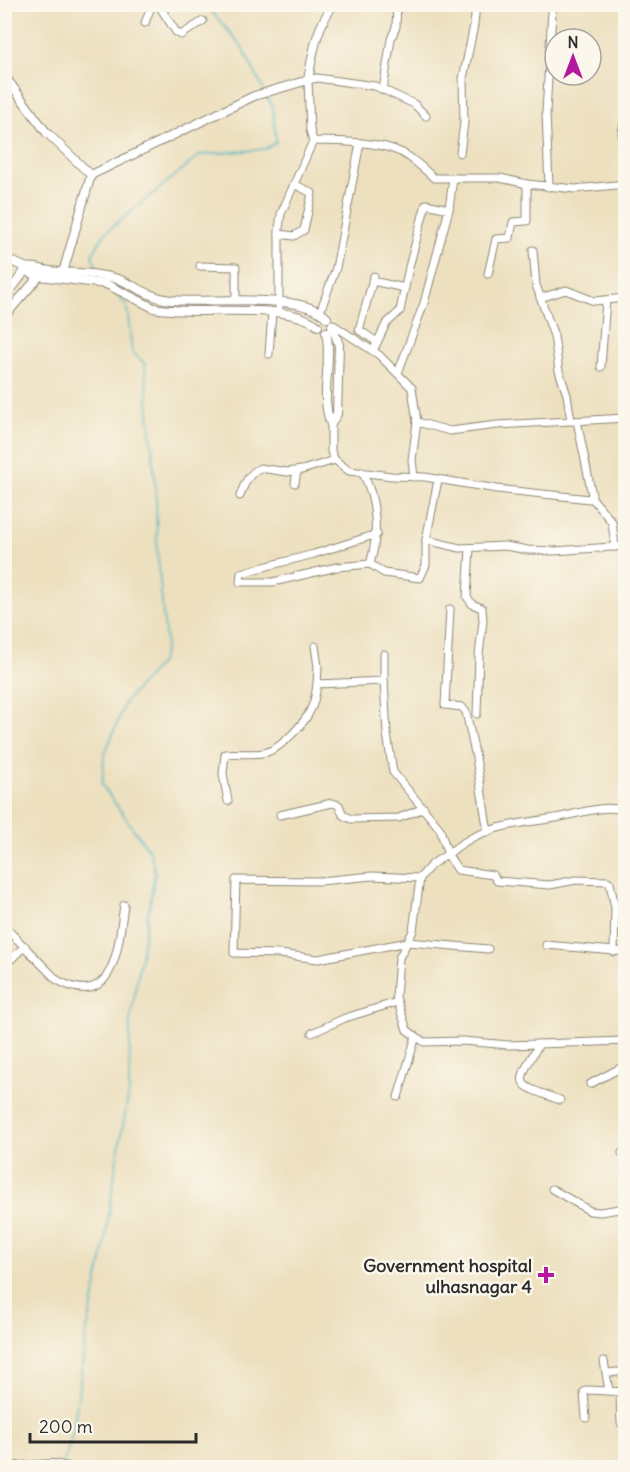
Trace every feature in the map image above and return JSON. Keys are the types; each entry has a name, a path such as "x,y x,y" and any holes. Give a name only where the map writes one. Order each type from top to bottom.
{"street":[{"path":"145,23 152,4"},
{"path":"158,4 176,32 182,35 203,21"},
{"path":"269,354 275,313 279,302 281,214 313,141 310,130 308,80 315,41 321,25 334,4"},
{"path":"383,90 391,39 396,27 397,4"},
{"path":"460,153 464,123 463,79 476,4"},
{"path":"549,187 546,112 552,12"},
{"path":"4,75 46,132 91,175"},
{"path":"62,276 91,175 254,96 317,78 336,80 375,86 414,104 426,116"},
{"path":"626,113 622,133 626,158"},
{"path":"313,141 360,143 393,149 408,156 434,178 500,178 527,184 575,189 626,184"},
{"path":"360,143 328,322 339,345 337,414 331,424 331,452 335,460 349,471 592,498"},
{"path":"398,374 424,303 449,208 453,178"},
{"path":"279,234 294,236 304,230 312,193 294,184"},
{"path":"488,274 496,239 510,238 513,222 527,221 527,184"},
{"path":"373,351 386,324 400,311 426,204 449,208"},
{"path":"532,250 536,285 554,336 559,371 567,394 592,498 613,524 615,547"},
{"path":"4,258 27,268"},
{"path":"4,299 27,268 33,266 41,273 106,284 154,308 181,312 296,314 318,326 320,319 328,322"},
{"path":"200,266 236,267 241,312"},
{"path":"4,316 41,273"},
{"path":"62,276 107,276 163,299 296,304 328,322 373,351 412,388 417,422 412,460 414,477"},
{"path":"377,342 359,330 373,279 405,288"},
{"path":"540,298 566,290 594,301 626,298"},
{"path":"162,309 163,299"},
{"path":"601,367 606,300"},
{"path":"417,422 450,431 497,425 626,418"},
{"path":"240,496 248,478 260,468 286,472 297,471 335,460"},
{"path":"295,483 297,471"},
{"path":"362,472 370,486 376,534 370,564"},
{"path":"376,534 358,541 336,545 314,554 241,573 240,582 273,582 338,567 370,564 384,573 420,578 426,565 426,540 438,480"},
{"path":"426,540 460,548 505,546 554,551 626,546"},
{"path":"470,548 467,597 472,604 482,608 483,621 479,655 477,714"},
{"path":"450,609 445,705 462,708 466,712 488,832"},
{"path":"228,801 223,774 224,755 226,753 262,753 274,749 307,717 315,699 317,684 318,667 315,646"},
{"path":"384,654 387,734 393,772 440,829 448,855 458,870 494,875 497,881 550,885 576,880 608,881 615,908 614,952"},
{"path":"317,684 384,681"},
{"path":"280,815 332,803 339,805 343,815 351,819 399,818 424,808"},
{"path":"626,812 617,808 592,810 542,821 505,825 464,842 448,855 432,862 420,878 416,921 399,958 396,997 407,1030 424,1042 464,1041 509,1045 626,1041"},
{"path":"420,878 372,876 320,881 237,880 234,953 280,954 318,959 408,942 488,949"},
{"path":"4,926 57,980 76,987 91,988 100,986 107,979 118,944 124,905"},
{"path":"546,945 626,952"},
{"path":"4,966 26,946"},
{"path":"312,1034 345,1018 397,1002"},
{"path":"398,1097 416,1036"},
{"path":"539,1044 521,1078 522,1083 527,1088 560,1100"},
{"path":"590,1084 626,1065"},
{"path":"552,1189 590,1211 600,1212 626,1208"},
{"path":"604,1361 609,1391"},
{"path":"607,1373 617,1372"},
{"path":"586,1418 584,1392 588,1390 623,1392 621,1423"},
{"path":"4,1467 53,1464 73,1467"}],"waterway":[{"path":"205,4 241,45 263,89"},
{"path":"97,268 92,255 105,233 200,155 265,149 276,142 273,108 267,96"},
{"path":"63,1464 73,1432 87,1330 103,1256 129,1092 130,1022 155,873 150,852 102,785 104,757 125,702 161,662 166,644 157,549 156,491 145,364 132,352 127,307 117,294"}],"place":[{"name":"Government hospital ulhasnagar 4","path":"546,1275"}]}
